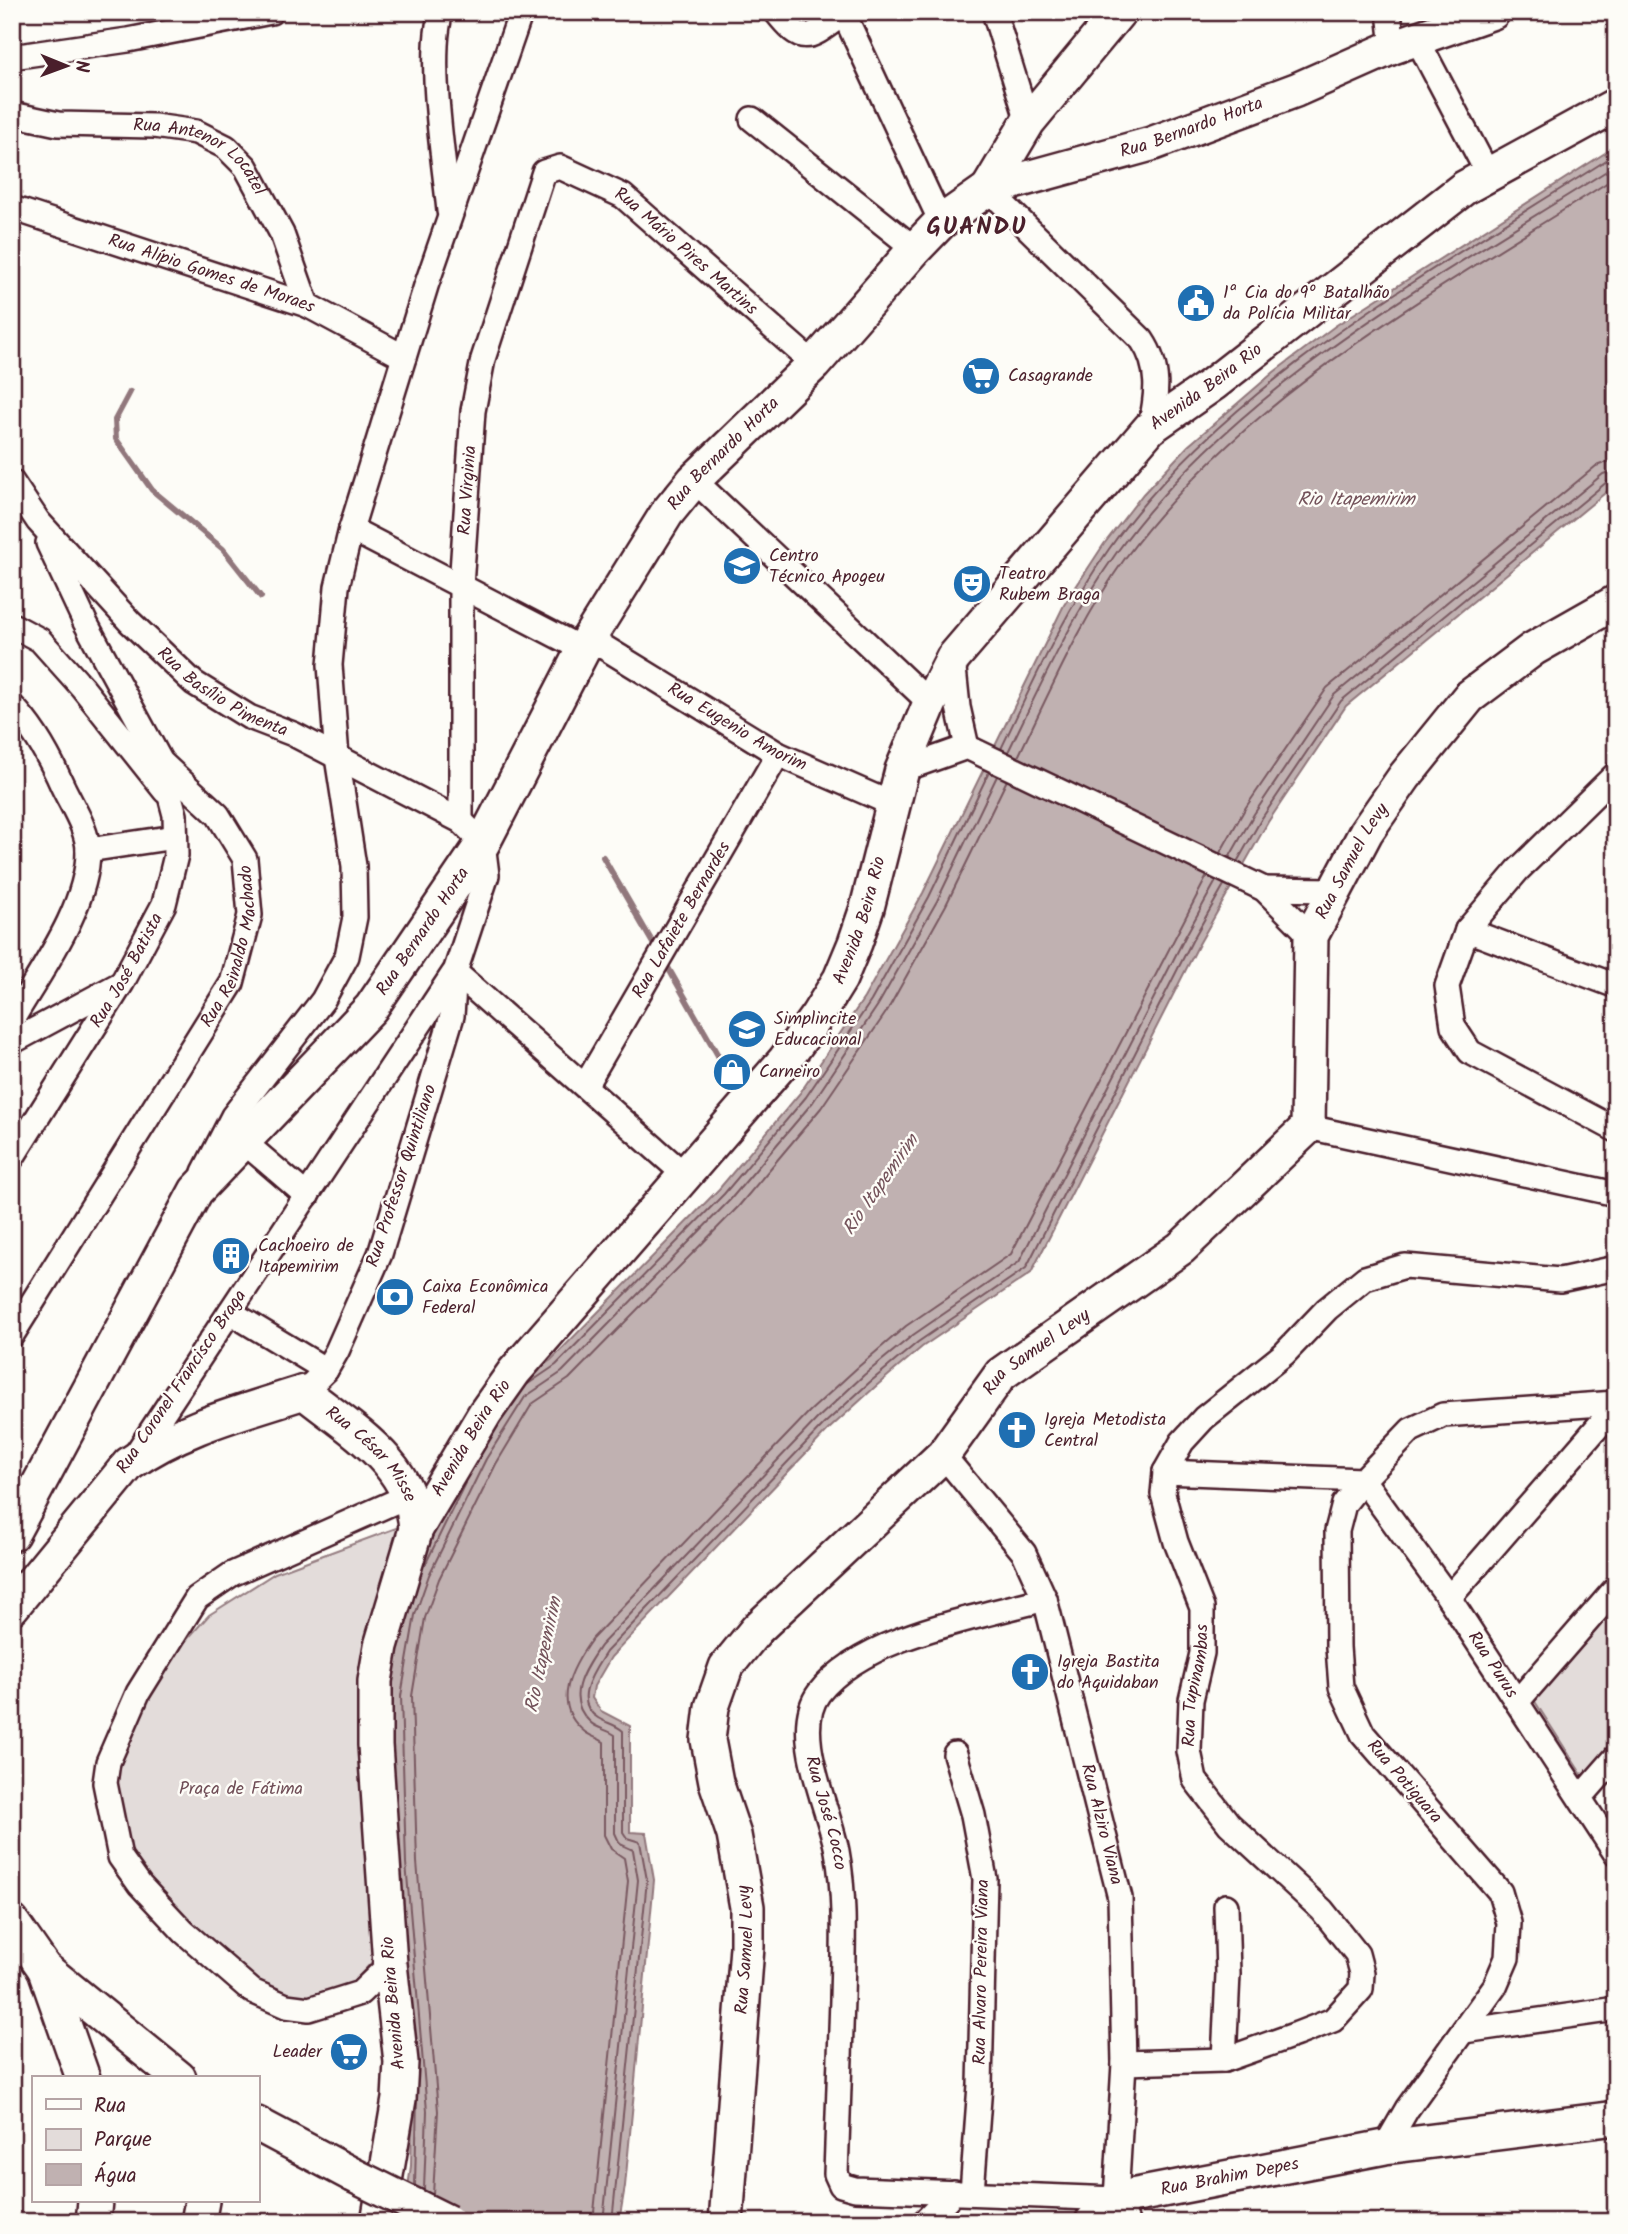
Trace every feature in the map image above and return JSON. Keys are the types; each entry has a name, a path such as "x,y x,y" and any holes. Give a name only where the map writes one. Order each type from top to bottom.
{"main road":[{"path":"988,189 1028,122 1119,12"},
{"name":"Rua Bernardo Horta","path":"12,1534 196,1191 371,1008 472,832 667,513 694,480 814,364 915,249 942,222 988,189 1151,144 1296,90 1405,43 1493,12"},
{"name":"Avenida Beira Rio","path":"378,2222 399,2099 401,2062 390,1964 373,1712 381,1646 416,1529 485,1413 514,1372 785,1060 840,979 867,908 891,804 902,769 930,703 953,658 1150,428 1213,384 1464,188 1616,105"},
{"name":"Rua Samuel Levy","path":"726,2222 740,2064 747,1907 734,1835 716,1782 708,1740 712,1707 726,1667 757,1629 943,1455 1001,1374 1181,1248 1308,1127 1311,936 1366,832 1405,776 1469,697 1533,649 1616,602"},
{"path":"129,1464 148,1450 211,1421 315,1381"},
{"name":"Rua César Misse","path":"315,1381 387,1460 410,1495 416,1529"},
{"name":"Rua Coronel Francisco Braga","path":"12,1607 129,1464"},
{"path":"12,1922 44,1968 74,2046 82,2076"},
{"path":"44,1968 178,2076"},
{"name":"Rua Brahim Depes","path":"1122,2211 1385,2147 1616,2118"},
{"path":"259,2125 447,2222"},
{"path":"93,2222 95,2202"},
{"path":"198,2222 202,2202"},
{"path":"1092,2222 1122,2211"}],"street":[{"path":"12,57 128,40 271,12"},
{"path":"441,12 437,26 438,89 450,219"},
{"path":"196,1191 210,1156 233,1116 323,1000 347,956 355,917 354,866 337,757 330,665 337,587 351,529 404,356 521,12"},
{"path":"776,12 790,30 805,38 813,36 843,13 942,222"},
{"path":"993,12 1028,122"},
{"path":"1389,12 1405,43 1488,174"},
{"name":"Rua Antenor Locatel","path":"12,114 58,124 154,125 196,132 226,147 246,167 282,234 307,305"},
{"path":"752,119 915,249"},
{"name":"Rua Mário Pires Martins","path":"544,172 560,167 623,196 814,364"},
{"name":"Rua Virginia","path":"472,832 461,586 472,411 483,359 544,172"},
{"path":"988,189 1142,340 1153,355 1157,372 1150,428"},
{"name":"Rua Alípio Gomes de Moraes","path":"12,208 307,305 404,356"},
{"path":"694,480 930,703"},
{"name":"Rua Basílio Pimenta","path":"12,482 38,521 130,622 194,683 248,717 337,757 472,832"},
{"name":"Rua Reinaldo Machado","path":"12,1335 232,983 250,915 245,859 218,815 161,762 85,622 38,521"},
{"name":"Rua Eugenio Amorim","path":"351,529 461,586 586,644 778,754 891,804"},
{"path":"12,625 40,640 82,687 170,797"},
{"path":"953,658 958,707 970,749"},
{"path":"12,706 57,773 81,825 88,850 83,879 69,920 12,1020"},
{"path":"902,769 970,749 1261,887 1311,936"},
{"name":"Rua Lafaiete Bernardes","path":"585,1086 778,754"},
{"name":"Rua José Batista","path":"12,1158 122,983 164,904 176,855 176,837 175,815 161,762"},
{"path":"1616,775 1518,870 1467,930 1447,986 1453,1026 1470,1052 1616,1130"},
{"name":"Rua Professor Quintiliano","path":"315,1381 380,1254 452,1016 455,972 487,875 472,832"},
{"path":"88,850 176,837"},
{"path":"1261,887 1333,890"},
{"path":"1467,930 1612,978"},
{"path":"455,972 685,1175"},
{"name":"Rua Coronel Francisco Braga","path":"129,1464 455,972"},
{"path":"12,1042 122,983"},
{"path":"1308,1127 1616,1194"},
{"path":"244,1142 307,1196"},
{"path":"1363,1480 1165,1472 1182,1442 1204,1418 1284,1354 1327,1309 1366,1278 1405,1266 1560,1280 1616,1268"},
{"path":"230,1312 315,1381"},
{"path":"1449,1598 1616,1405"},
{"name":"Rua Potiguara","path":"1385,2147 1407,2109 1495,1986 1507,1958 1509,1923 1500,1892 1363,1734 1341,1686 1337,1531 1344,1504 1411,1430 1443,1415 1616,1405"},
{"name":"Rua Alziro Viana","path":"943,1455 1024,1553 1045,1599 1120,1898 1124,2063 1122,2211"},
{"name":"Rua Tupinambas","path":"1124,2063 1224,2060 1333,2020 1361,1989 1362,1973 1357,1954 1322,1910 1229,1824 1195,1780 1189,1751 1191,1700 1202,1653 1202,1608 1176,1542 1163,1494 1165,1472"},
{"name":"Rua Purus","path":"1363,1480 1449,1598 1616,1854"},
{"path":"390,1964 360,1993 309,2009 286,2006 252,1991 184,1931 140,1885 120,1857 104,1783 108,1762 138,1693 197,1598 254,1563 410,1495"},
{"path":"1517,1702 1616,1588"},
{"name":"Rua José Cocco","path":"841,2185 836,2174 844,1931 837,1853 807,1734 808,1711 818,1694 842,1669 884,1645 1045,1599"},
{"name":"Rua Alvaro Pereira Viana","path":"955,1754 973,1815 985,1879 980,2085 963,2192"},
{"path":"1581,1797 1616,1757"},
{"path":"1224,2060 1228,1974 1226,1906"},
{"path":"1464,2031 1616,2009"},
{"name":"Rua Brahim Depes","path":"841,2185 855,2189 963,2192 1122,2211"},
{"path":"924,2222 963,2192"}],"green space":[{"name":"Praça de Fátima","path":"407,1524 373,1961 346,1990 302,1999 284,1996 257,1982 165,1900 128,1848 108,1780 155,1675 209,1615 275,1573"},
{"path":"1616,1605 1616,1741 1584,1778 1534,1700"}],"water":[{"name":"Rio Itapemirim","path":"1616,146 1616,484 1346,706 1268,822 1199,944 1031,1273 922,1347 829,1429 611,1657 594,1686 592,1698 601,1711 630,1726 630,1832 646,1833 654,1880 625,2186 619,2222 403,2222 411,2166 412,2112 386,1695 415,1568 472,1452 514,1385 551,1360 719,1189 800,1093 864,998 923,893 1064,605 1104,544 1143,494 1188,446 1274,372 1335,326"}],"waterway":[{"path":"130,392 115,420 116,439 152,490 223,549 261,597"},
{"path":"603,857 658,952"},
{"path":"666,964 741,1096"}],"place":[{"name":"1ª Cia do 9º Batalhão da Polícia Militar","path":"1196,303"},
{"name":"Casagrande","path":"981,376"},
{"name":"Centro Técnico Apogeu","path":"742,566"},
{"name":"Teatro Rubem Braga","path":"972,584"},
{"name":"Simplincite Educacional","path":"747,1029"},
{"name":"Carneiro","path":"732,1072"},
{"name":"Cachoeiro de Itapemirim","path":"231,1256"},
{"name":"Caixa Econômica Federal","path":"395,1297"},
{"name":"Igreja Metodista Central","path":"1017,1430"},
{"name":"Igreja Bastita do Aquidaban","path":"1030,1672"},
{"name":"Leader","path":"349,2052"}],"district":[{"name":"GUANDU","path":"977,227"}]}
